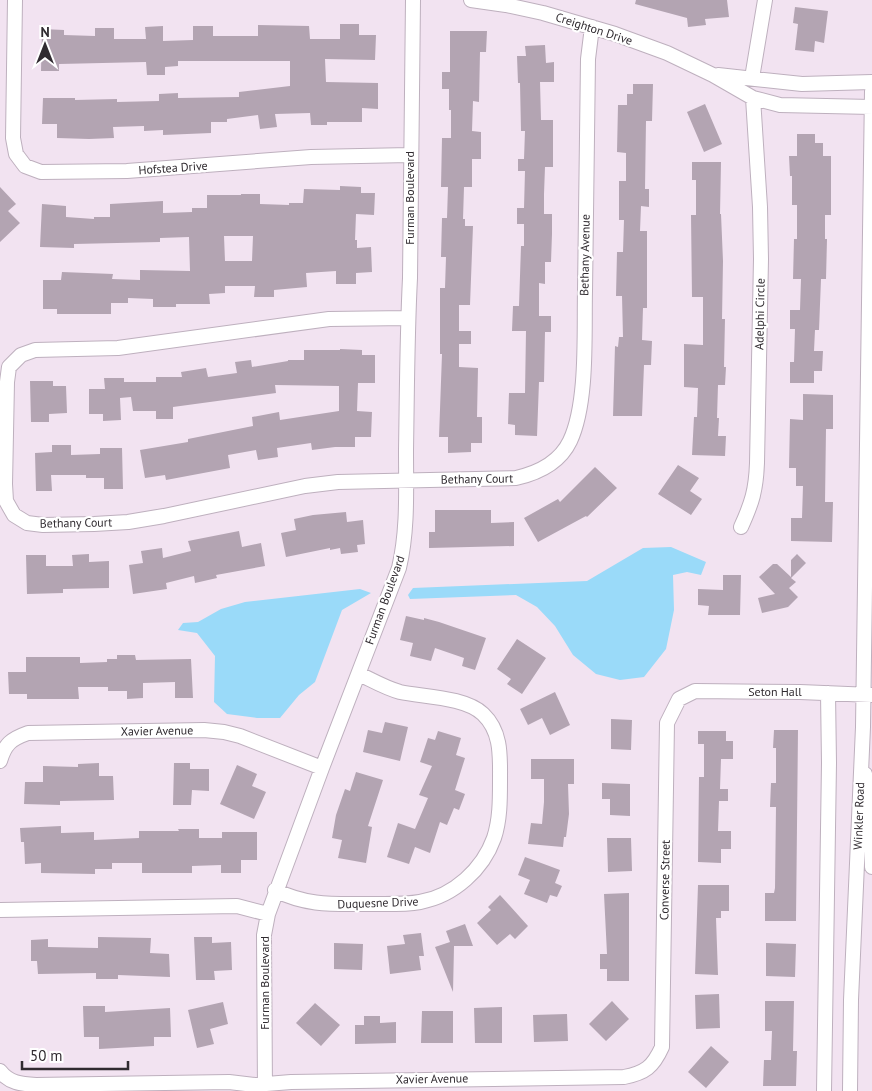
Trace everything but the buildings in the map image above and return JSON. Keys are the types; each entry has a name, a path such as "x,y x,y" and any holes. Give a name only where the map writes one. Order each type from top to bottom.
{"street":[{"name":"Hofstea Drive","path":"15,0 13,138 16,154 25,166 41,172 126,171 311,157 410,156"},
{"name":"Furman Boulevard","path":"265,1087 264,935 268,914 275,890 399,568 404,547 410,278 413,0"},
{"name":"Creighton Drive","path":"471,0 543,13 592,27 667,54 713,74 753,98 780,105 872,107"},
{"path":"752,78 765,0"},
{"name":"Bethany Avenue","path":"541,470 560,456 569,443 576,427 580,401 584,342 588,59 592,27"},
{"name":"Creighton Drive","path":"713,74 802,84 872,82"},
{"name":"Winkler Road","path":"850,1091 861,762 868,694 872,91"},
{"name":"Adelphi Circle","path":"741,527 752,504 756,485 757,463 761,259 760,207 753,98"},
{"name":"Bethany Court","path":"408,318 329,319 128,347 35,350 21,355 10,367 6,382 6,501 14,515 27,523 86,524 128,522 305,486 338,482 516,478 541,470"},
{"name":"Duquesne Drive","path":"275,890 291,898 324,904 405,904 422,902 439,896 468,878 488,852 494,837 498,821 500,756 493,725 482,713 467,705 399,692 358,674"},
{"name":"Seton Hall","path":"679,699 695,692 868,694"},
{"path":"824,1091 828,693"},
{"name":"Converse Street","path":"655,1061 662,1047 663,1032 667,724 679,699"},
{"name":"Xavier Avenue","path":"0,762 3,750 14,738 28,733 204,730 240,736 322,768"},
{"path":"861,762 870,795 872,867"},
{"path":"0,910 237,906 268,914"},
{"name":"Xavier Avenue","path":"0,1071 6,1078 19,1084 28,1085 229,1082 265,1087 291,1082 624,1077 640,1074 655,1061"}],"water":[{"path":"671,547 706,562 701,575 687,572 673,575 674,610 666,649 644,677 620,680 596,674 573,655 555,626 537,607 516,595 410,599 408,595 413,588 587,581 643,548"},
{"path":"360,589 371,593 342,610 315,682 299,695 280,718 257,718 227,714 214,702 215,656 197,633 178,630 183,623 198,622 221,609 245,602"}]}
